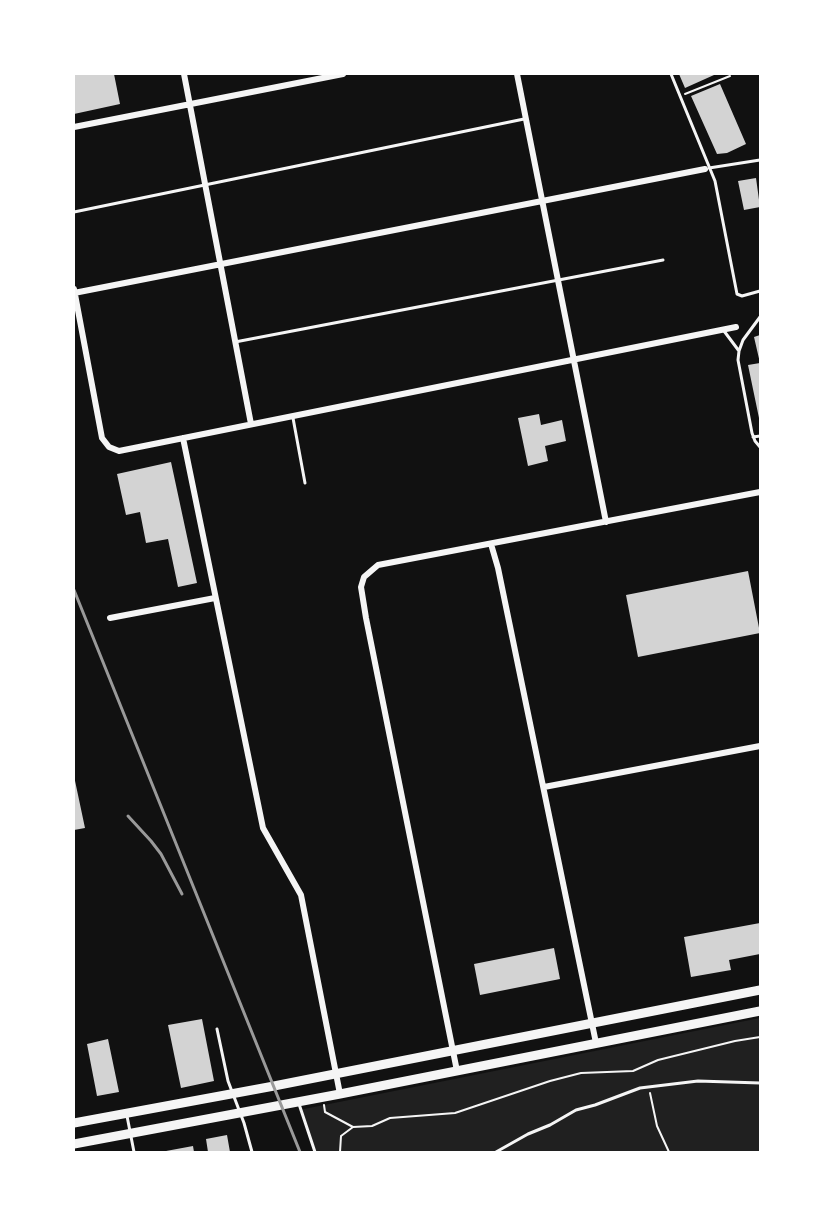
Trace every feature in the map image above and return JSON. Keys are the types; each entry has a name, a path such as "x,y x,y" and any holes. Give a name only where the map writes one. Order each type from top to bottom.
{"main road":[{"path":"74,1123 760,990"},
{"path":"74,1144 322,1098 760,1011"}],"street":[{"path":"184,74 251,424"},
{"path":"74,127 343,74"},
{"path":"517,74 606,522"},
{"path":"707,168 74,291 102,438 109,447 119,451 736,327"},
{"path":"183,438 263,828 301,896 340,1094"},
{"path":"457,1071 361,587 364,576 378,565 760,492"},
{"path":"491,544 498,568 596,1043"},
{"path":"110,618 215,598"},
{"path":"544,787 760,746"}],"lane":[{"path":"671,74 719,198 737,294 742,296 760,291"},
{"path":"74,212 526,118"},
{"path":"707,168 760,159"},
{"path":"236,342 663,260"},
{"path":"760,317 743,340 739,351 740,369 754,439 760,446"},
{"path":"723,330 739,351"},
{"path":"292,416 305,483"},
{"path":"754,439 760,438"},
{"path":"216,1029 233,1094 252,1152"},
{"path":"496,1152 576,1110 595,1106 640,1088 698,1081 760,1083"},
{"path":"299,1102 315,1152"},
{"path":"127,1113 134,1152"}],"path":[{"path":"680,97 730,75"},
{"path":"322,1098 325,1112 353,1127 372,1126 390,1118 455,1113 581,1073 633,1071 658,1060 760,1037"},
{"path":"649,1087 657,1126 669,1152"},
{"path":"340,1152 341,1136 353,1127"}],"shaded area":[{"path":"760,1018 760,1152 317,1152 299,1110"}],"building":[{"path":"74,74 114,74 120,104 74,114"},
{"path":"679,74 713,74 714,75 685,88"},
{"path":"720,84 746,144 727,153 717,154 691,96"},
{"path":"756,178 760,207 744,210 738,181"},
{"path":"760,335 760,363 754,337"},
{"path":"760,363 760,418 759,418 748,365"},
{"path":"539,414 541,425 562,420 566,441 545,446 548,461 528,466 518,418"},
{"path":"171,462 197,583 178,587 168,539 146,543 140,512 126,515 117,474"},
{"path":"748,571 760,633 638,657 626,595"},
{"path":"74,776 85,828 74,830"},
{"path":"760,923 760,954 729,960 731,970 691,977 684,937"},
{"path":"554,948 560,979 480,995 474,964"},
{"path":"202,1019 214,1081 181,1088 168,1025"},
{"path":"108,1039 119,1092 97,1096 87,1044"},
{"path":"227,1135 230,1152 208,1152 206,1139"},
{"path":"193,1146 194,1152 166,1152 166,1151"}],"railway":[{"path":"74,590 300,1152"},
{"path":"128,816 161,854 182,894"}]}
